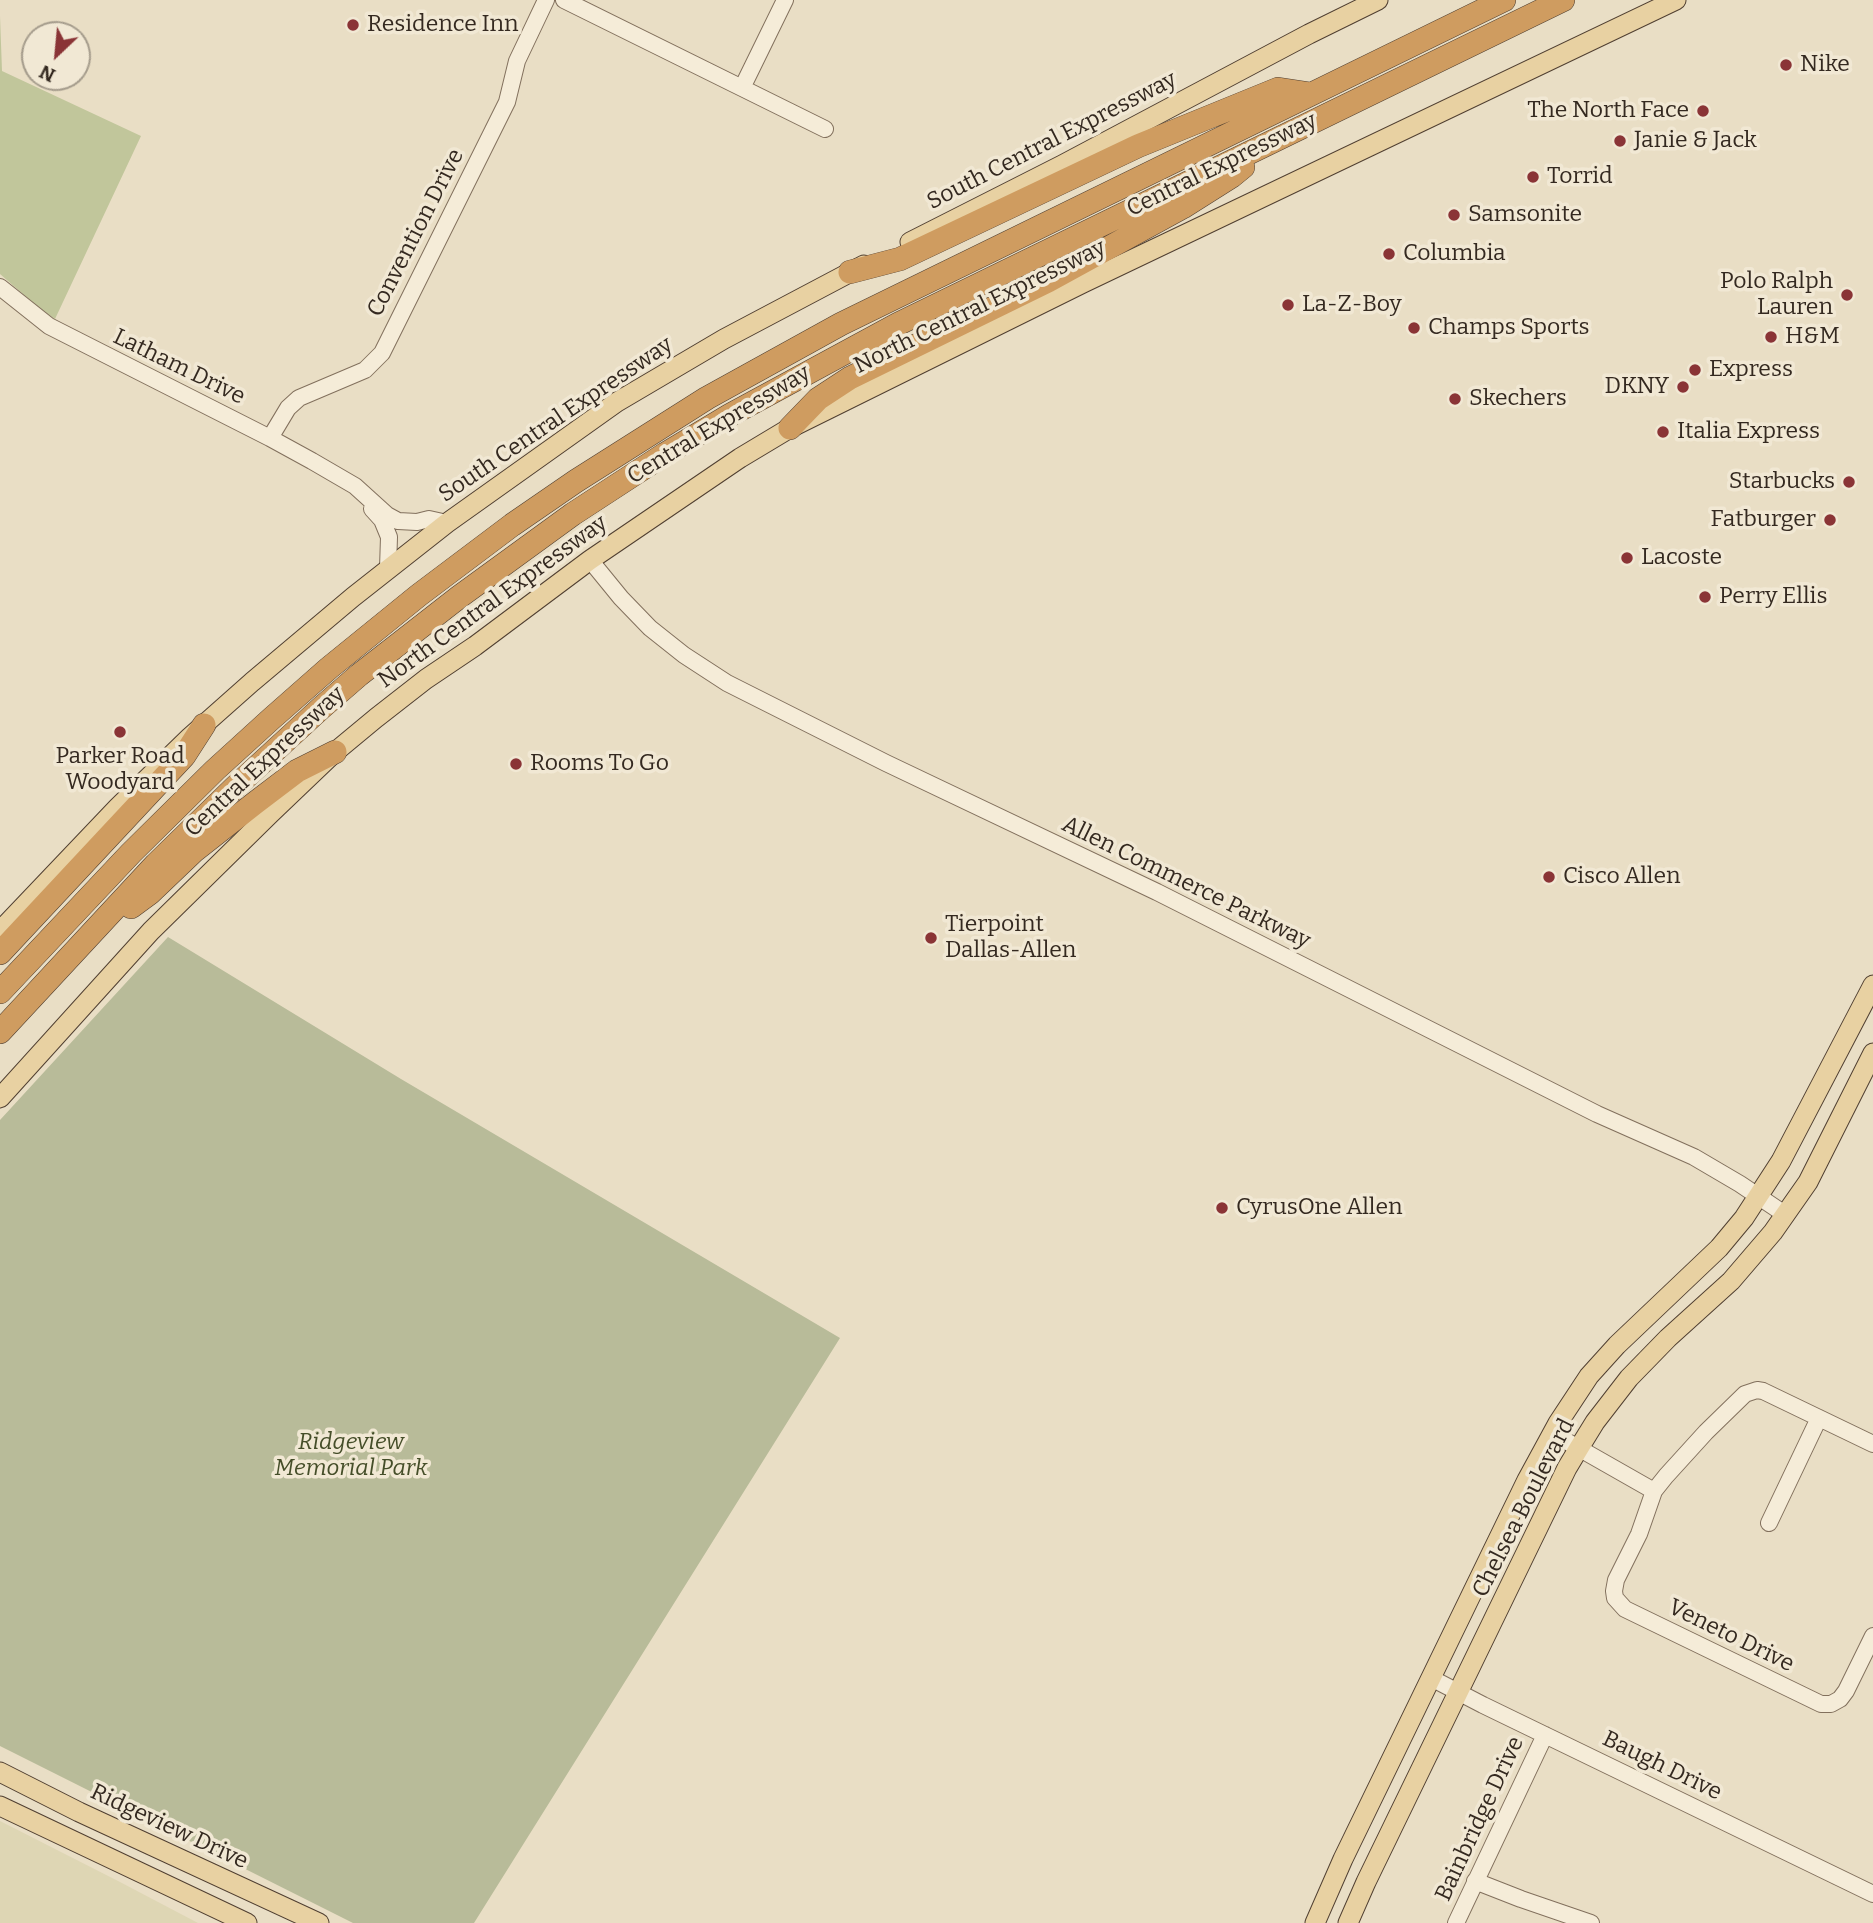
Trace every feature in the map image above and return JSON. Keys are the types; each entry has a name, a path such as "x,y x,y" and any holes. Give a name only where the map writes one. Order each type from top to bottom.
{"highway":[{"name":"Central Expressway","path":"0,992 159,825 271,719 419,594 555,495 707,398 841,324 1504,0"},
{"name":"Central Expressway","path":"0,1032 156,864 234,788 340,692 459,597 573,514 676,448 796,378 898,324 1563,0"},
{"path":"850,272 900,259 1138,146 1278,89 1311,94"},
{"path":"790,428 817,399 850,378 1048,281 1172,213 1232,176 1273,140"},
{"path":"0,953 184,756 204,725"},
{"path":"91,934 150,893 194,851 297,771 335,752"}],"main road":[{"name":"South Central Expressway","path":"0,931 118,807 262,673 388,568 447,523 627,396 724,339 850,272 1062,166 1378,0"},
{"name":"North Central Expressway","path":"0,1098 151,931 335,752 426,680 590,560 734,463 790,428 1214,220 1676,0"},
{"name":"Chelsea Boulevard","path":"1315,1923 1343,1858 1527,1480 1572,1399 1630,1331 1719,1248 1744,1218 1788,1148 1872,991"},
{"name":"Chelsea Boulevard","path":"1348,1923 1579,1448 1629,1378 1737,1275 1786,1215 1829,1143 1873,1053"},
{"name":"Ridgeview Drive","path":"0,1772 79,1812 319,1923"},
{"path":"0,1806 247,1923"}],"street":[{"name":"Convention Drive","path":"270,438 288,408 299,398 365,370 382,353 508,102 517,61 546,0"},
{"path":"564,0 825,129"},
{"path":"742,88 785,0"},
{"name":"Latham Drive","path":"0,287 49,327 312,461 355,486 398,521 417,522 429,519 447,523"},
{"name":"Latham Drive","path":"343,481 386,528 389,537 388,568"},
{"name":"Allen Commerce Parkway","path":"590,560 650,628 684,655 736,687 886,763 1157,892 1616,1123 1681,1150 1718,1170 1786,1215"},
{"path":"1552,1433 1654,1491 1706,1432 1745,1394 1753,1391 1763,1391 1873,1444"},
{"path":"1769,1523 1819,1418"},
{"name":"Veneto Drive","path":"1654,1491 1639,1534 1615,1583 1615,1598 1625,1609 1824,1705 1840,1699 1846,1691 1873,1636"},
{"name":"Baugh Drive","path":"1431,1678 1873,1895"},
{"name":"Bainbridge Drive","path":"1456,1923 1545,1735"},
{"path":"1475,1881 1591,1923"}],"shaded area":[{"path":"0,1821 120,1882 198,1923 0,1923"}],"green space":[{"path":"0,16 2,71 21,80 21,91 45,91 141,136 55,319 0,274"},
{"name":"Ridgeview Memorial Park","path":"168,937 401,1079 840,1338 474,1923 353,1923 0,1746 0,1120"}],"place":[{"name":"Residence Inn","path":"353,25"},
{"name":"Nike","path":"1786,65"},
{"name":"The North Face","path":"1703,111"},
{"name":"Janie & Jack","path":"1620,141"},
{"name":"Torrid","path":"1533,177"},
{"name":"Samsonite","path":"1454,215"},
{"name":"Columbia","path":"1389,254"},
{"name":"Polo Ralph Lauren","path":"1847,295"},
{"name":"La-Z-Boy","path":"1288,305"},
{"name":"Champs Sports","path":"1414,328"},
{"name":"H&M","path":"1771,337"},
{"name":"Express","path":"1695,370"},
{"name":"DKNY","path":"1683,387"},
{"name":"Skechers","path":"1455,399"},
{"name":"Italia Express","path":"1663,432"},
{"name":"Starbucks","path":"1849,482"},
{"name":"Fatburger","path":"1830,520"},
{"name":"Lacoste","path":"1627,558"},
{"name":"Perry Ellis","path":"1705,597"},
{"name":"Parker Road Woodyard","path":"120,732"},
{"name":"Rooms To Go","path":"516,764"},
{"name":"Cisco Allen","path":"1549,877"},
{"name":"Tierpoint Dallas-Allen","path":"931,938"},
{"name":"CyrusOne Allen","path":"1222,1208"}]}
